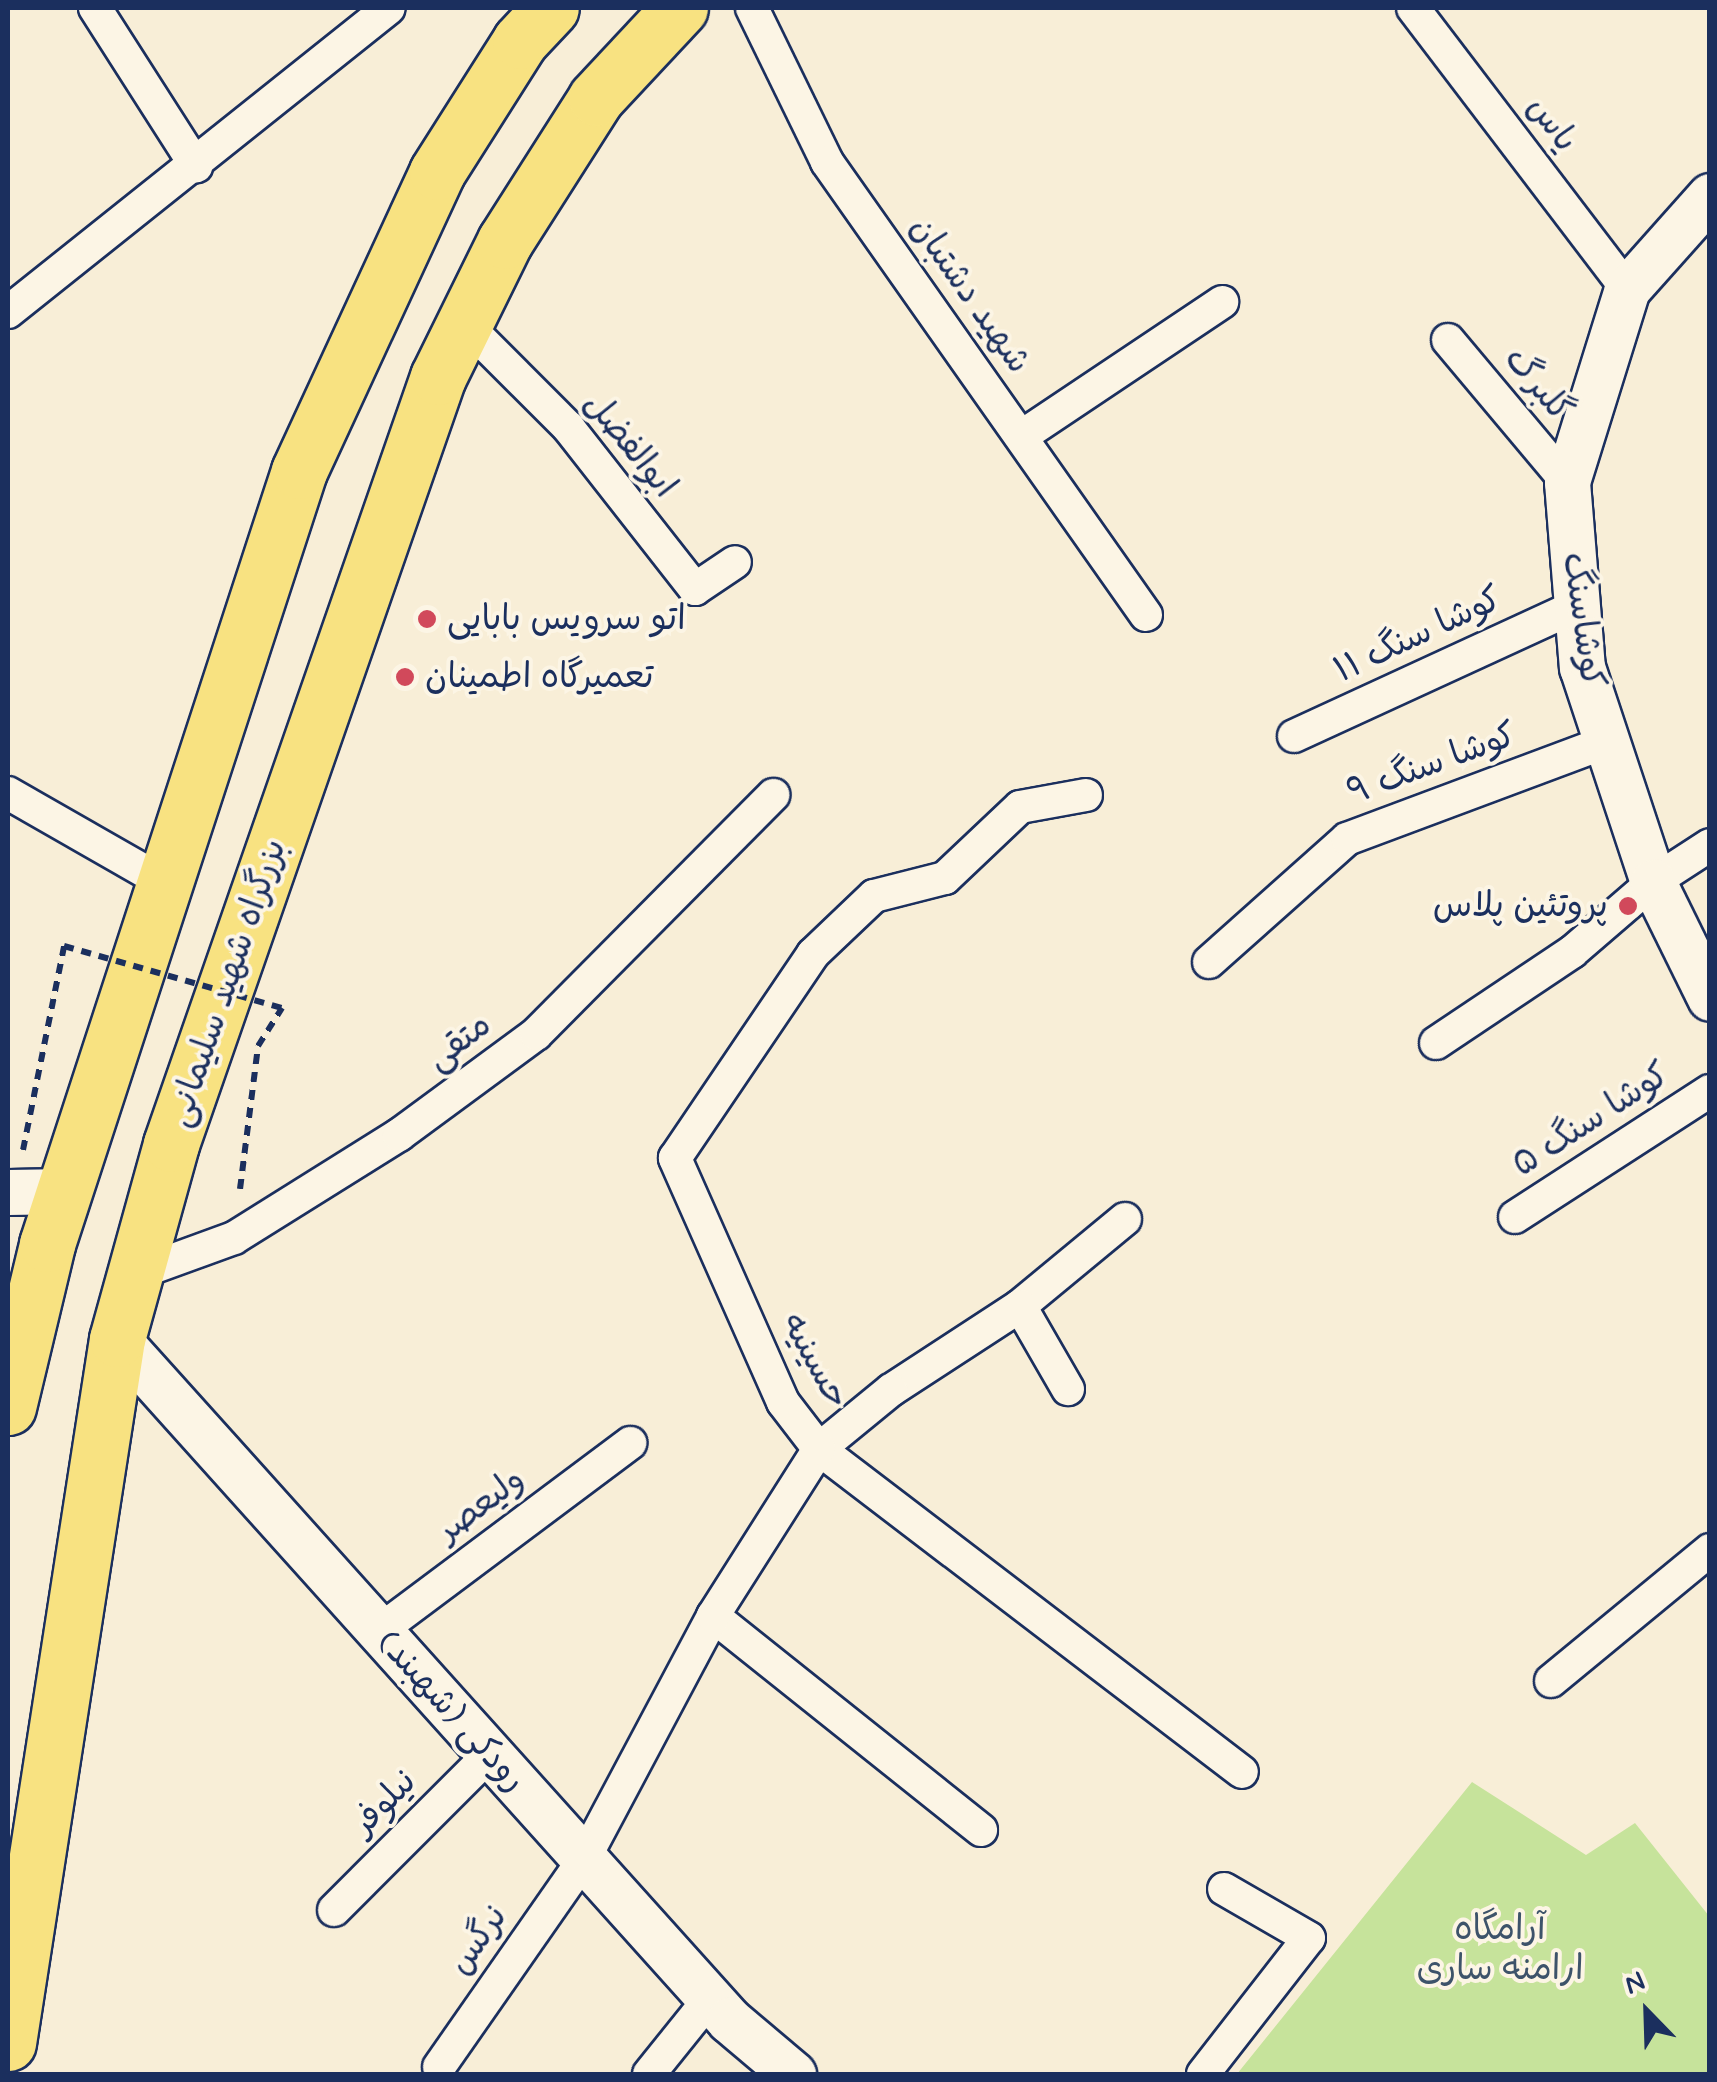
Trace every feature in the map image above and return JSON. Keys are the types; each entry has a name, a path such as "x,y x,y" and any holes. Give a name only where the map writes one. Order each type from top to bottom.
{"highway":[{"path":"8,1408 27,1262 68,1191 160,880 299,471 436,172 520,40 551,8"},
{"name":"بزرگراه شهید سلیمانی","path":"8,2044 117,1339 171,1144 438,376 505,241 596,98 680,8"}],"main road":[{"path":"1627,289 1710,196"},
{"name":"کوشاسنگ","path":"1627,289 1567,482 1582,666 1653,882 1710,998"},
{"path":"10,1193 68,1191"},
{"name":"رودکی (شهبند)","path":"117,1339 710,1998 793,2074"}],"street":[{"path":"95,8 196,166"},
{"path":"10,300 196,166 389,8"},
{"name":"شهید دشتبان","path":"752,8 827,162 1146,615"},
{"name":"یاس","path":"1413,8 1627,289"},
{"path":"1022,436 1222,302"},
{"name":"ابوالفضل","path":"464,323 568,428 695,588 735,562"},
{"name":"گلبرگ","path":"1448,340 1567,482"},
{"name":"۱۱ کوشا سنگ","path":"1294,736 1576,606"},
{"name":"کوشا سنگ ۹","path":"1208,962 1347,838 1607,742"},
{"path":"8,793 160,880"},
{"name":"حسینیه","path":"584,1858 713,1616 819,1449 783,1402 675,1158 812,954 874,896 944,878 1020,807 1086,795"},
{"name":"متقی","path":"135,1274 234,1238 399,1136 536,1034 773,796"},
{"path":"1436,1043 1572,952 1653,882 1710,845"},
{"name":"کوشا سنگ ۵","path":"1515,1217 1710,1091"},
{"path":"1125,1219 1020,1306 891,1390 819,1449 1242,1772"},
{"path":"1020,1306 1068,1389"},
{"name":"ولیعصر","path":"380,1631 630,1443"},
{"path":"1552,1681 1710,1550"},
{"path":"713,1616 981,1830"},
{"name":"نیلوفر","path":"334,1910 490,1754"},
{"name":"نرگس","path":"439,2068 584,1858"},
{"path":"1203,2074 1309,1938 1224,1889"},
{"path":"649,2074 710,1998"}],"path":[{"path":"10,1193 64,946 282,1008 258,1046 234,1238"}],"green space":[{"name":"آرامگاه ارامنه ساری","path":"1472,1782 1586,1855 1635,1823 1709,1916 1709,2074 1237,2074"}],"place":[{"name":"اتو سرویس بابایی","path":"427,619"},
{"name":"تعمیرگاه اطمینان","path":"405,677"},
{"name":"پروتئین پلاس","path":"1628,906"}]}
